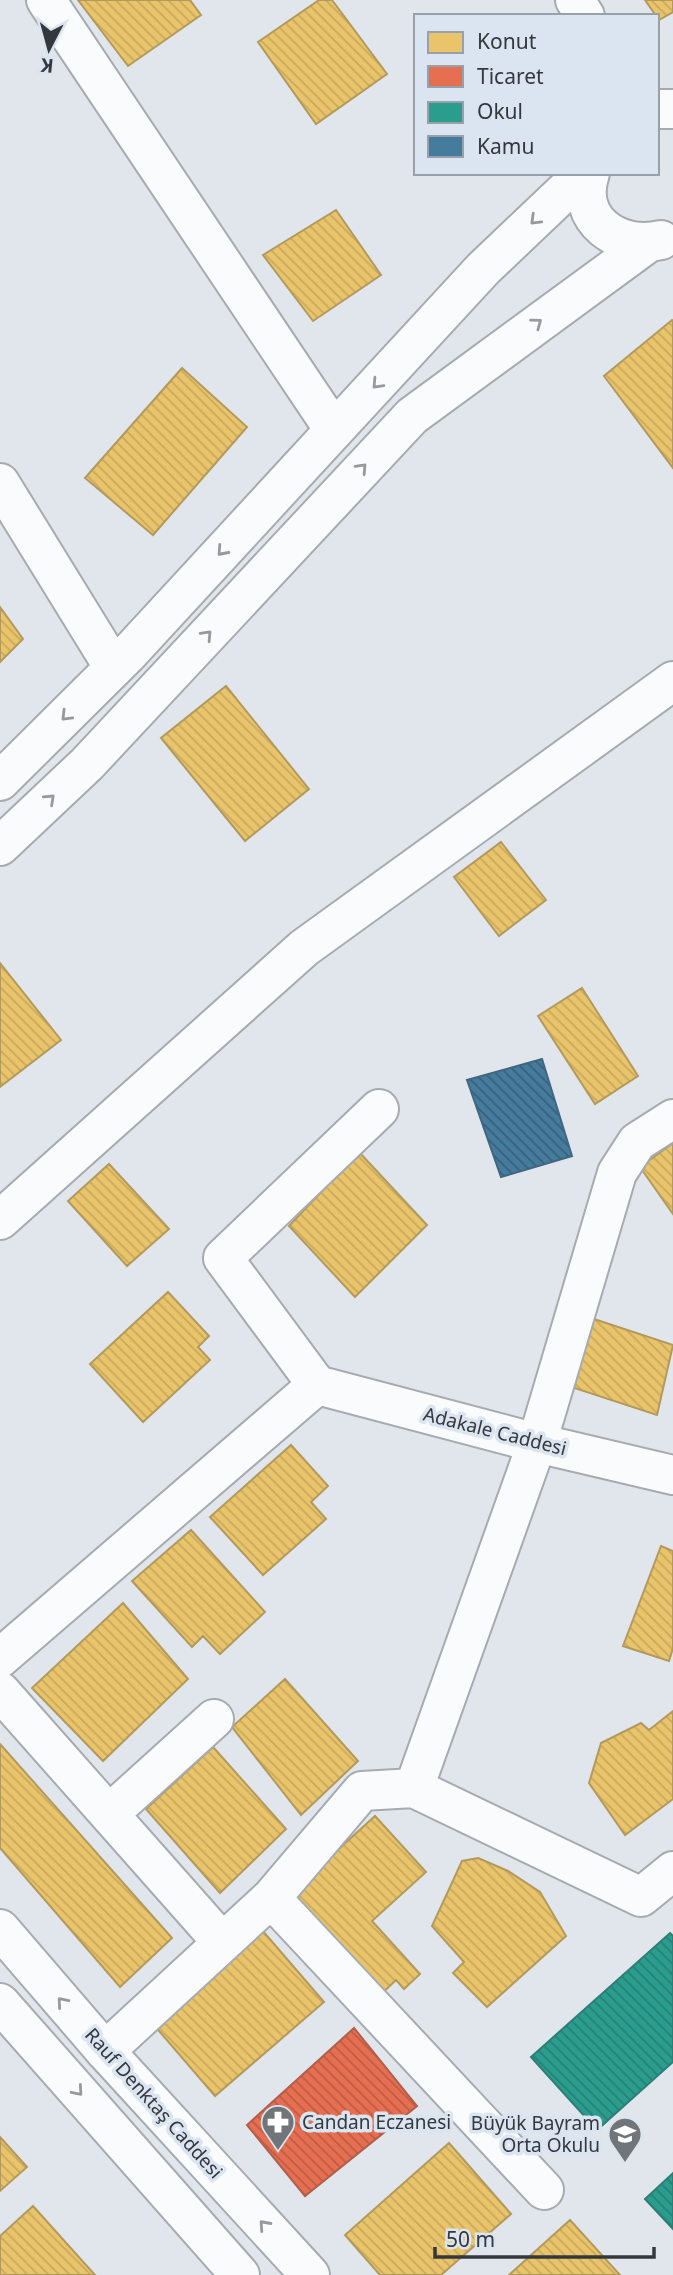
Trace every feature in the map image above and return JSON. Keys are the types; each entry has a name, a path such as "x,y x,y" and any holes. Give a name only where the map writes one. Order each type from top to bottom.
{"street":[{"path":"46,0 334,430"},
{"path":"0,781 114,668 483,269 582,175"},
{"path":"590,175 587,205 597,225 617,237 666,239"},
{"path":"0,846 87,764 412,416 666,239"},
{"path":"0,483 114,668"},
{"path":"0,1220 304,948 673,681"},
{"path":"0,1657 317,1385 223,1258 379,1109"},
{"path":"414,1788 537,1443 617,1173 637,1142 673,1119"},
{"name":"Adakale Caddesi","path":"317,1385 537,1443 673,1475"},
{"path":"0,1691 222,1942"},
{"path":"108,1814 215,1719"},
{"path":"105,2051 271,1898 362,1791 414,1788 641,1897 673,1871"},
{"path":"271,1898 544,2190"},
{"name":"Rauf Denktaş Caddesi","path":"0,1929 105,2051 310,2275"},
{"path":"0,2003 240,2275"}],"building: Konut":[{"path":"78,0 190,0 201,15 128,66"},
{"path":"319,0 332,0 387,74 316,124 258,42"},
{"path":"645,0 673,0 673,12 659,20 659,14 655,14"},
{"path":"336,210 381,275 313,321 263,255"},
{"path":"673,321 673,468 604,376"},
{"path":"182,368 247,427 153,535 85,478"},
{"path":"0,607 23,639 0,662"},
{"path":"226,686 309,789 245,841 161,738"},
{"path":"501,842 546,900 499,936 454,877"},
{"path":"0,963 61,1040 0,1087"},
{"path":"582,988 638,1076 595,1104 538,1016"},
{"path":"673,1143 673,1214 640,1167"},
{"path":"359,1152 427,1225 355,1297 289,1226"},
{"path":"109,1164 169,1229 127,1266 68,1201"},
{"path":"168,1292 209,1336 198,1347 210,1360 143,1422 90,1364"},
{"path":"591,1318 673,1345 657,1415 565,1385"},
{"path":"291,1445 328,1486 311,1502 326,1519 263,1575 210,1517"},
{"path":"191,1530 265,1612 220,1654 203,1636 192,1647 132,1581"},
{"path":"661,1546 673,1551 673,1648 669,1661 623,1646"},
{"path":"123,1603 188,1679 103,1761 32,1688"},
{"path":"285,1679 358,1761 301,1815 232,1727"},
{"path":"673,1711 673,1799 625,1835 589,1783 601,1743 641,1723 649,1730"},
{"path":"0,1744 172,1938 120,1987 0,1848"},
{"path":"213,1747 286,1829 220,1893 146,1809"},
{"path":"375,1816 426,1872 372,1921 420,1974 404,1989 396,1980 377,1998 285,1898"},
{"path":"478,1858 508,1871 540,1892 566,1936 487,2007 453,1973 464,1962 432,1926 462,1861"},
{"path":"262,1930 324,2002 215,2096 153,2024"},
{"path":"0,2137 27,2167 0,2191"},
{"path":"449,2143 511,2214 441,2275 380,2275 345,2235"},
{"path":"33,2206 95,2275 0,2275 0,2236"},
{"path":"570,2220 620,2275 509,2275"}],"building: Ticaret":[{"path":"354,2028 417,2106 305,2196 247,2125"}],"building: Okul":[{"path":"670,1933 673,1936 673,2062 597,2130 531,2057"},
{"path":"673,2173 673,2229 645,2199"}],"building: Kamu":[{"path":"542,1059 572,1156 501,1177 467,1080"}],"place":[{"name":"Candan Eczanesi","path":"278,2152"},
{"name":"Büyük Bayram Orta Okulu","path":"625,2164"}]}
